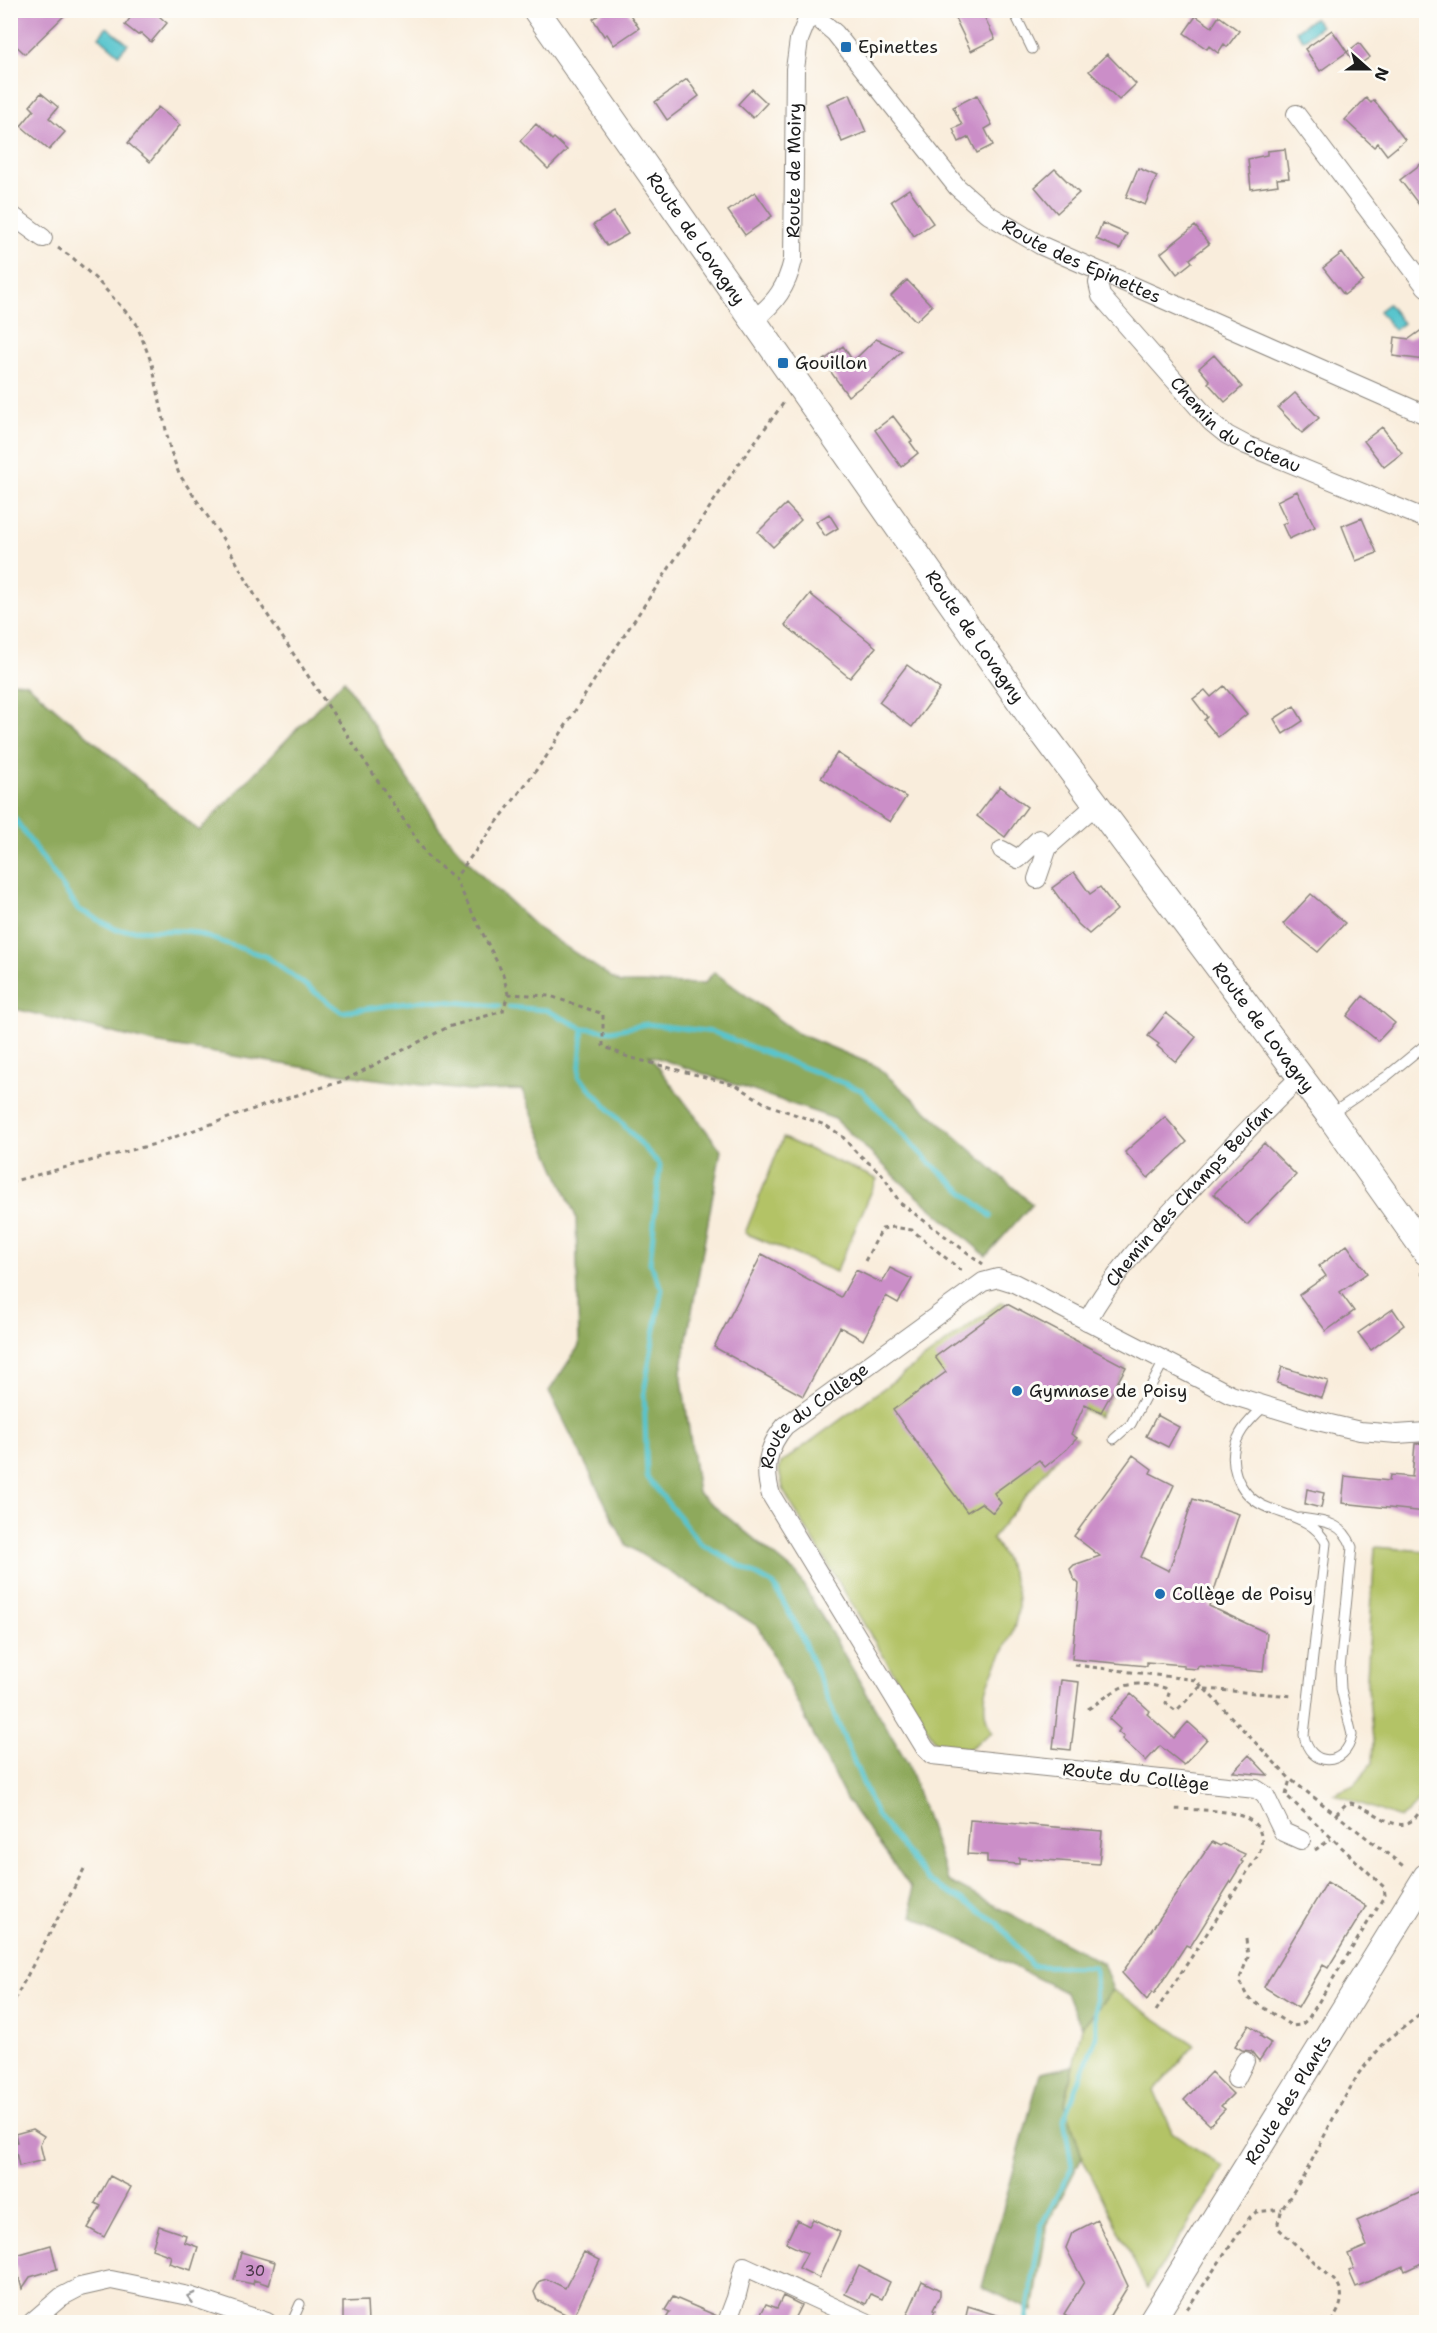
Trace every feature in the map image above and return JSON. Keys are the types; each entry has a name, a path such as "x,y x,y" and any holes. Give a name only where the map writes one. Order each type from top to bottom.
{"main road":[{"name":"Route de Lovagny","path":"536,10 1025,708 1329,1115 1426,1252"},
{"name":"Route des Plants","path":"1151,2322 1417,1873"}],"street":[{"name":"Route de Moiry","path":"754,319 774,303 781,293 793,260 795,69 799,40 810,11"},
{"name":"Route des Epinettes","path":"810,11 835,33 943,171 973,201 1022,237 1426,415"},
{"path":"1296,114 1426,287"},
{"path":"10,214 43,238"},
{"name":"Chemin du Coteau","path":"1101,272 1098,283 1101,296 1219,429 1246,445 1426,519"},
{"path":"1037,879 1048,847 1097,804"},
{"path":"1002,850 1018,859 1039,839 1048,847"},
{"name":"Chemin des Champs Beufan","path":"1087,1321 1106,1289 1133,1253 1300,1077"},
{"path":"986,1282 1002,1278 1014,1282 1226,1392 1264,1406 1360,1431 1397,1434 1426,1431"},
{"name":"Route du Collège","path":"986,1282 785,1426 773,1444 766,1465 768,1485 777,1504 925,1748 932,1755 1256,1789 1264,1795 1283,1832 1308,1845"},
{"path":"1236,2079 1245,2061"},
{"path":"727,2322 744,2266 866,2322"},
{"path":"32,2322 61,2297 80,2287 111,2280 189,2296 267,2322"}],"lane":[{"path":"1013,10 1032,49"},
{"path":"1329,1115 1387,1076 1426,1044"},
{"path":"1114,1439 1131,1424 1164,1361"},
{"path":"1264,1406 1246,1425 1236,1443 1235,1473 1246,1493 1264,1506 1300,1518 1324,1521 1338,1526 1352,1547 1340,1670 1341,1689 1352,1735 1347,1750 1341,1755 1326,1760 1319,1758 1308,1749 1304,1735 1326,1543 1319,1533 1300,1518"},
{"path":"292,2322 300,2304"}],"path":[{"path":"10,1182 155,1144 268,1104 343,1081 448,1027 502,1011 508,994 493,949 455,878 429,858 252,591 227,545 179,474 170,449 152,364 145,341 136,323 73,258 43,238"},
{"path":"455,878 546,757 595,679 738,465 798,386"},
{"path":"508,994 550,996 603,1014 603,1046 628,1057 736,1085 766,1104 814,1120 834,1130 882,1174 900,1203 970,1256 987,1266 986,1282"},
{"path":"865,1261 882,1229 894,1227 912,1230 986,1282"},
{"path":"1075,1665 1196,1680 1290,1779 1417,1873"},
{"path":"1088,1709 1112,1690 1131,1684 1166,1688 1169,1694 1166,1703 1176,1711 1201,1685"},
{"path":"1205,1689 1308,1697"},
{"path":"1246,1939 1248,1957 1239,1981 1244,1993 1250,2001 1289,2025 1295,2026 1304,2023 1385,1893 1384,1887 1330,1839 1286,1795"},
{"path":"1336,1815 1346,1804 1352,1803 1394,1824 1406,1825 1414,1820 1426,1800"},
{"path":"1156,2011 1259,1854 1261,1844 1258,1828 1244,1816 1173,1809"},
{"path":"1308,1845 1330,1839"},
{"path":"10,2008 84,1869"},
{"path":"1331,2322 1341,2303 1341,2289 1279,2229 1278,2223 1282,2209 1306,2172 1359,2073 1385,2042 1426,2010"},
{"path":"1184,2314 1250,2217 1256,2212 1282,2209"},
{"path":"169,2322 183,2319 207,2322"}],"green space":[{"path":"344,680 439,828 480,874 538,928 620,983 704,984 714,972 797,1033 876,1066 1032,1204 986,1256 901,1182 835,1119 649,1055 721,1150 681,1372 698,1493 797,1574 908,1764 948,1881 1103,1963 1113,1990 1082,2027 1065,1992 913,1916 911,1888 846,1799 759,1627 626,1545 549,1391 579,1346 576,1217 522,1090 469,1091 368,1078 154,1043 11,1008 11,682 26,683 199,831"},
{"path":"783,1138 877,1179 836,1272 745,1233"},
{"path":"1002,1302 1126,1367 1099,1417 1083,1409 1071,1434 1077,1438 1058,1456 992,1538 1014,1578 1018,1606 1016,1622 995,1668 985,1699 986,1715 992,1732 967,1750 936,1743 784,1492 779,1470 781,1463"},
{"path":"1375,1547 1426,1551 1426,1782 1416,1803 1400,1818 1334,1794 1354,1785 1372,1764 1373,1740 1367,1678"},
{"path":"1113,1990 1195,2045 1154,2091 1172,2132 1224,2168 1147,2288 1082,2157 1065,2103 1082,2027"},
{"path":"1073,2066 1065,2103 1082,2157 1047,2225 1033,2311 982,2287 1040,2073"}],"water":[{"path":"1314,18 1321,26 1303,40 1296,31"},
{"path":"107,27 128,44 119,54 99,37"},
{"path":"1388,304 1403,323 1394,330 1379,311"}],"building":[{"path":"10,10 70,10 25,54 10,40"},
{"path":"136,10 152,10 167,23 151,42 141,33 138,35 125,25"},
{"path":"606,10 627,10 639,28 614,45 607,34 604,36 593,19"},
{"path":"965,10 981,10 995,39 971,51 954,16"},
{"path":"1196,16 1212,27 1219,16 1239,31 1227,47 1224,44 1218,53 1209,46 1207,49 1184,33"},
{"path":"1332,30 1347,52 1320,71 1305,49"},
{"path":"1359,43 1370,57 1357,66 1347,52"},
{"path":"1107,54 1136,84 1119,100 1089,71"},
{"path":"687,79 699,96 667,120 655,102"},
{"path":"752,89 767,103 753,118 738,104"},
{"path":"41,93 58,107 49,118 65,132 49,150 21,126 34,110 30,106"},
{"path":"850,94 866,132 842,142 827,104"},
{"path":"977,95 992,125 985,129 993,145 977,153 969,137 959,142 953,129 962,125 953,107"},
{"path":"1366,98 1371,103 1374,100 1405,140 1387,155 1378,143 1374,147 1345,120"},
{"path":"158,107 180,125 150,162 128,143"},
{"path":"536,124 552,140 554,138 567,150 548,169 520,141"},
{"path":"1285,149 1289,178 1277,179 1278,185 1251,189 1248,159 1267,155 1267,151"},
{"path":"1426,160 1426,214 1400,180"},
{"path":"1138,168 1157,176 1145,205 1126,197"},
{"path":"1055,169 1079,193 1057,213 1035,187"},
{"path":"909,189 933,223 914,236 891,201"},
{"path":"755,192 772,216 745,235 728,211"},
{"path":"614,212 628,234 607,246 593,225"},
{"path":"1102,223 1127,234 1120,249 1096,239"},
{"path":"1195,226 1209,244 1190,259 1192,262 1177,274 1161,253"},
{"path":"1342,253 1363,281 1344,295 1323,268"},
{"path":"907,280 932,306 916,321 891,296"},
{"path":"1426,327 1426,360 1393,356 1395,337 1409,339"},
{"path":"876,339 902,351 876,376 848,396 823,361 843,346 853,361"},
{"path":"1214,355 1242,387 1225,402 1208,383 1210,381 1199,368"},
{"path":"1295,393 1319,418 1302,433 1278,408"},
{"path":"893,416 918,453 901,467 875,430"},
{"path":"1382,427 1402,453 1384,467 1364,441"},
{"path":"1297,491 1315,527 1289,539 1282,524 1287,522 1277,501"},
{"path":"786,504 801,520 773,547 758,532"},
{"path":"829,514 838,528 825,536 816,522"},
{"path":"1362,518 1377,553 1356,561 1342,526"},
{"path":"810,594 876,647 850,678 785,625"},
{"path":"907,665 940,689 912,727 879,702"},
{"path":"1224,686 1247,714 1218,737 1204,720 1207,717 1193,699 1205,690 1211,697"},
{"path":"1294,706 1303,721 1283,734 1274,719"},
{"path":"837,753 906,797 890,822 821,778"},
{"path":"1000,786 1027,807 1005,837 977,816"},
{"path":"1074,872 1090,894 1100,887 1117,910 1089,934 1078,924 1052,888"},
{"path":"1311,894 1345,923 1318,952 1283,924"},
{"path":"1363,996 1395,1023 1378,1041 1347,1016"},
{"path":"1166,1013 1196,1037 1176,1062 1148,1036"},
{"path":"1165,1117 1187,1142 1148,1178 1125,1152"},
{"path":"1264,1143 1296,1175 1247,1225 1214,1194"},
{"path":"1347,1245 1367,1273 1340,1292 1354,1311 1326,1331 1299,1295 1326,1276 1319,1266"},
{"path":"762,1254 841,1297 856,1270 882,1283 890,1268 912,1279 898,1303 886,1296 863,1340 840,1327 803,1396 714,1347"},
{"name":"Gymnase de Poisy","path":"1007,1304 1126,1367 1101,1412 1085,1404 1071,1434 1077,1438 1067,1449 1045,1467 1039,1460 994,1493 1001,1503 993,1513 981,1503 967,1512 893,1410 946,1372 935,1357"},
{"path":"1393,1309 1404,1325 1371,1350 1358,1333"},
{"path":"1282,1367 1328,1381 1322,1398 1277,1383"},
{"path":"1157,1415 1179,1427 1168,1447 1146,1436"},
{"path":"1426,1443 1426,1512 1342,1503 1345,1476 1389,1481 1390,1475 1412,1477 1415,1444"},
{"path":"1133,1455 1152,1469 1150,1473 1174,1485 1141,1557 1169,1571 1193,1499 1239,1514 1209,1606 1267,1633 1263,1672 1198,1666 1197,1669 1184,1668 1184,1665 1147,1662 1147,1666 1072,1659 1079,1584 1073,1578 1070,1569 1074,1565 1100,1556 1074,1536"},
{"path":"1307,1489 1324,1493 1321,1508 1305,1504"},
{"path":"1061,1680 1079,1682 1071,1750 1053,1748"},
{"path":"1131,1694 1150,1711 1147,1714 1174,1738 1188,1722 1207,1739 1184,1765 1160,1746 1146,1761 1122,1739 1124,1737 1118,1732 1120,1729 1109,1719"},
{"path":"1249,1755 1268,1775 1233,1772"},
{"path":"970,1820 1102,1831 1099,1864 1019,1858 1019,1864 987,1862 987,1855 967,1854"},
{"path":"1212,1842 1220,1846 1223,1844 1245,1854 1241,1861 1243,1862 1190,1947 1186,1945 1154,1994 1152,1992 1147,2000 1122,1973"},
{"path":"1327,1882 1366,1906 1328,1968 1323,1965 1298,2008 1264,1987"},
{"path":"1249,2025 1271,2043 1259,2061 1251,2051 1235,2046"},
{"path":"1211,2072 1233,2094 1221,2106 1225,2109 1210,2125 1184,2100"},
{"path":"33,2129 44,2136 40,2144 44,2160 19,2166 14,2143 17,2142 15,2134"},
{"path":"110,2176 131,2187 104,2237 88,2228 101,2206 95,2203"},
{"path":"1426,2190 1426,2261 1405,2271 1403,2266 1356,2287 1349,2271 1354,2269 1348,2254 1367,2246 1357,2221"},
{"path":"813,2219 840,2232 819,2278 799,2268 807,2253 786,2243 797,2220 809,2226"},
{"path":"1097,2220 1128,2286 1106,2322 1078,2322 1064,2314 1084,2282 1066,2248 1072,2233"},
{"path":"159,2226 186,2235 184,2242 198,2247 191,2270 169,2263 171,2256 152,2249"},
{"path":"51,2245 57,2269 30,2277 22,2289 13,2256"},
{"path":"241,2252 275,2262 269,2285 254,2280 253,2284 234,2280"},
{"path":"584,2252 600,2260 573,2318 537,2300 534,2292 540,2281 547,2279 565,2288"},
{"path":"859,2266 890,2282 882,2299 871,2294 866,2304 845,2294"},
{"path":"922,2281 940,2290 940,2296 933,2310 935,2311 929,2322 904,2322"},
{"path":"783,2296 801,2305 795,2317 806,2322 757,2322 766,2304 777,2308"},
{"path":"673,2297 717,2316 716,2322 664,2322 670,2312 665,2310"},
{"path":"367,2301 368,2322 343,2322 343,2302"},
{"path":"968,2306 1009,2319 1008,2322 965,2322"}],"waterway":[{"path":"10,812 78,909 117,930 189,931 267,957 342,1012 430,1000 499,1006"},
{"path":"509,1007 546,1010 583,1028 611,1031 647,1024 713,1032 861,1090 930,1163 991,1216"},
{"path":"583,1028 579,1076 660,1165 650,1263 662,1289 644,1392 647,1477 700,1543 774,1585 801,1635 876,1814 928,1880 997,1922 1032,1966 1095,1967 1096,2037 1064,2120 1072,2167 1041,2226 1026,2322"}],"place":[{"name":"Epinettes","path":"846,47"},
{"name":"Gouillon","path":"783,363"},
{"name":"Gymnase de Poisy","path":"1017,1391"},
{"name":"Collège de Poisy","path":"1160,1594"}]}
